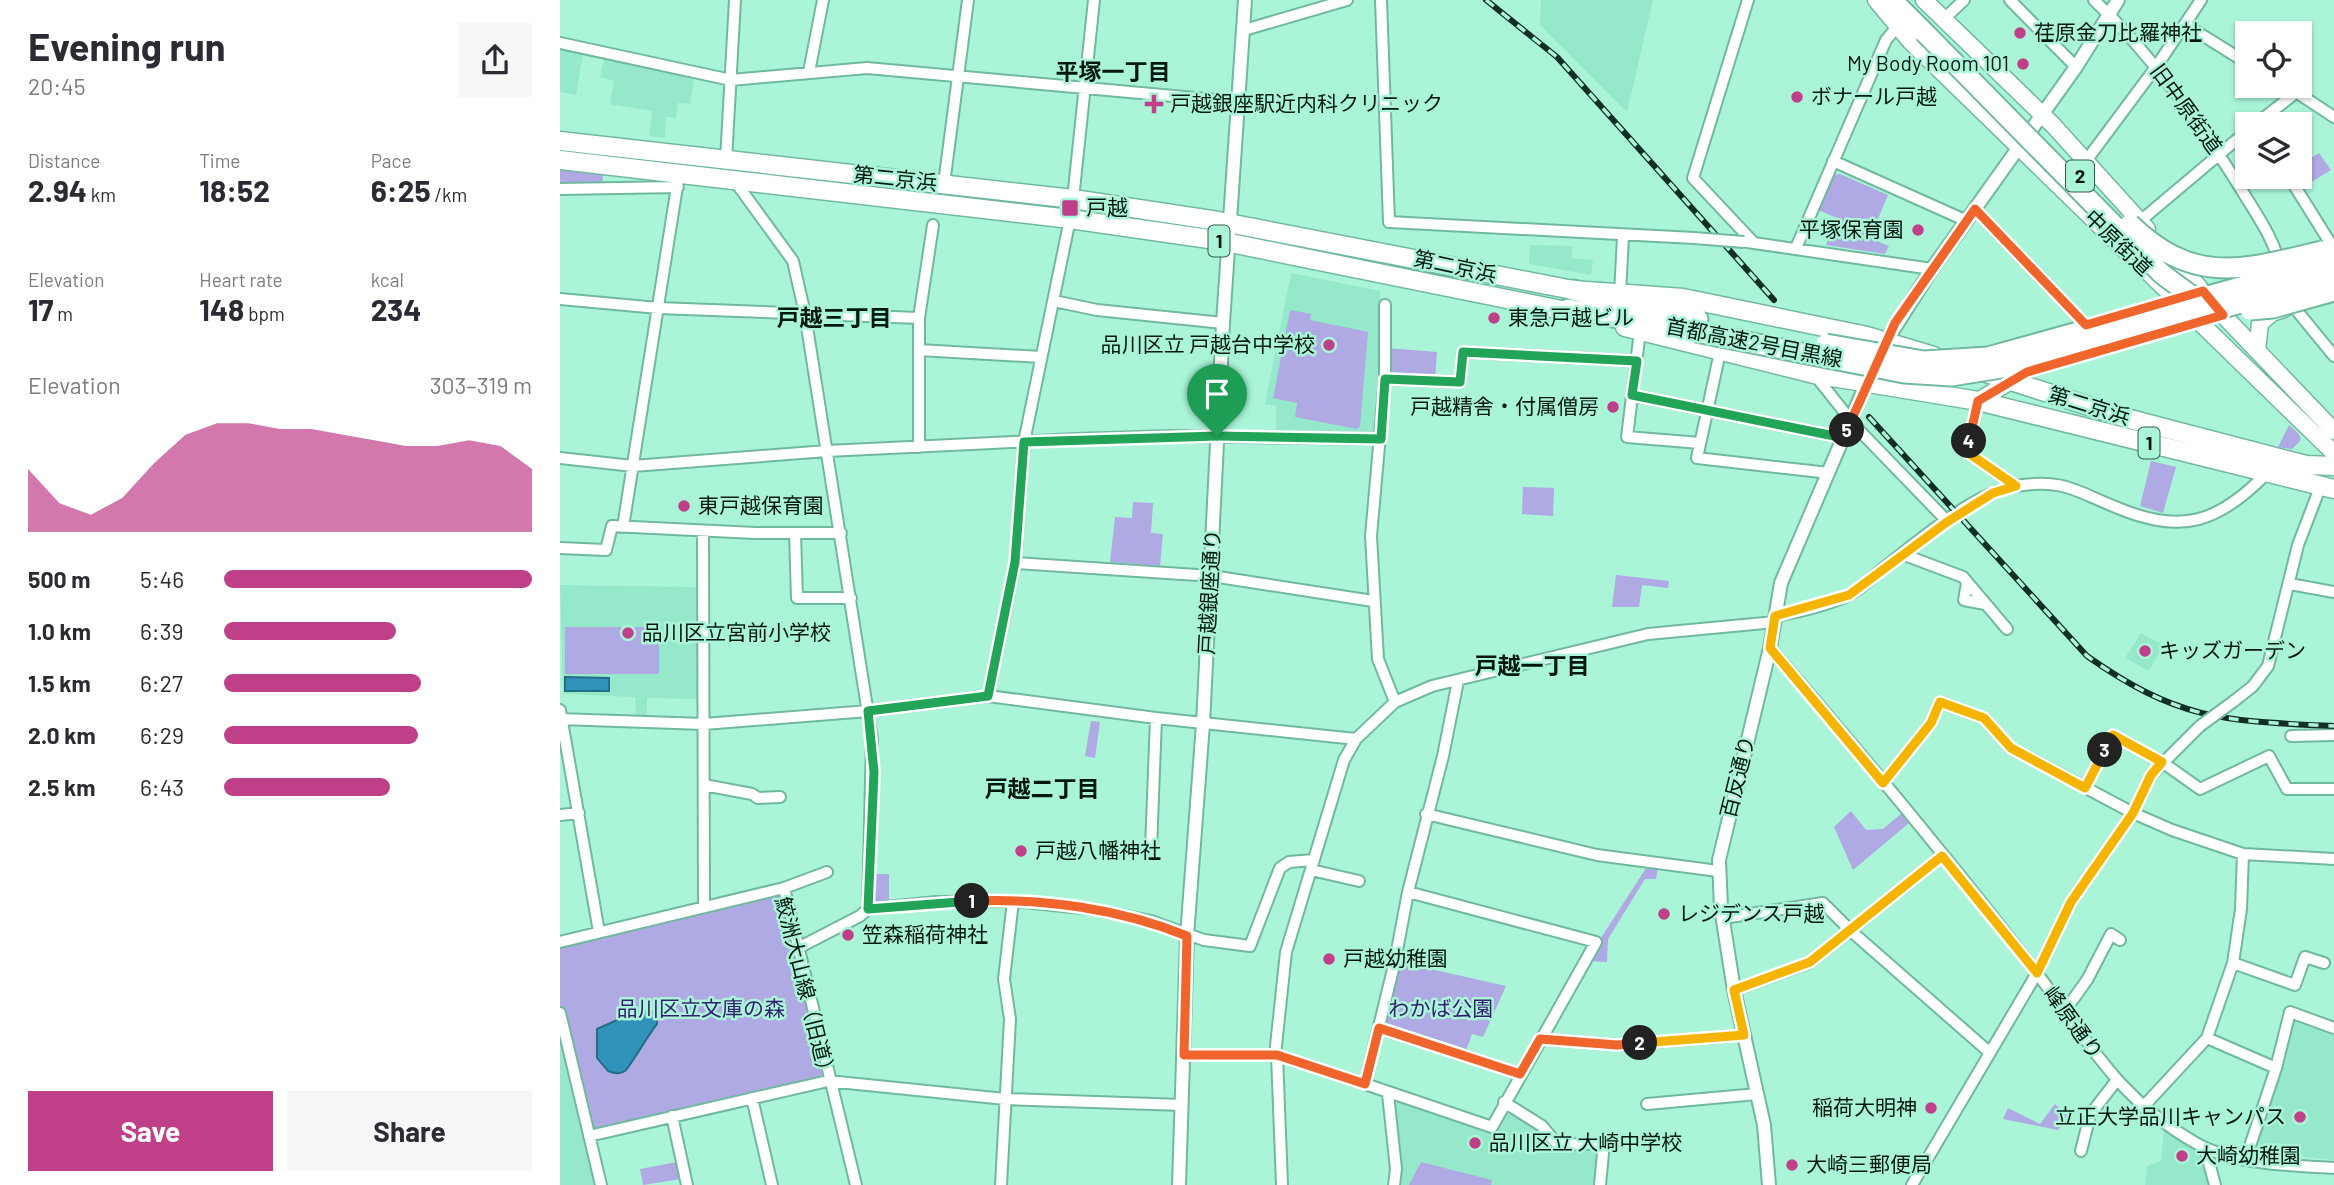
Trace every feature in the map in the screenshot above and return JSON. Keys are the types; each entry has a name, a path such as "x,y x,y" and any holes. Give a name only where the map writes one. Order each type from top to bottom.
{"highway":[{"name":"2","path":"1892,0 1934,25 2162,274 2189,295 2213,305 2251,310 2273,308 2334,291"},
{"name":"2","path":"1907,0 2089,185 2143,237 2168,255 2205,268 2239,270 2334,249"},
{"name":"第二京浜","path":"560,141 1073,199 1231,224 1573,290 1683,298 1885,341 2126,418 2300,464 2334,466"},
{"name":"第二京浜","path":"560,160 679,180 734,180 1070,219 1229,243 1568,309 1720,352 1866,384 1978,401 2266,474 2328,487"},
{"name":"首都高速2号目黒線","path":"1568,309 1907,358 1962,361 2037,346 2334,261"},
{"name":"首都高速2号目黒線","path":"1573,290 1697,326 1903,373 1951,376 2032,363 2334,276"}],"main road":[{"name":"中原街道","path":"1876,0 1897,27 2019,148 2201,320 2334,453"},
{"name":"中原街道","path":"1924,0 1934,25 2042,115 2171,254 2223,315 2334,431"},
{"name":"2","path":"1934,356 1994,352 2177,300 2334,249"},
{"name":"2","path":"2171,254 2212,267 2281,266"},
{"path":"2257,351 2260,323 2272,313 2334,291"},
{"path":"1978,401 2009,381 2061,361 2201,320 2334,291"},
{"path":"2300,464 2314,451 2315,436"}],"street":[{"path":"726,160 735,0"},
{"path":"809,72 823,0"},
{"path":"944,184 968,0"},
{"path":"1073,199 1094,0"},
{"name":"戸越銀座通り","path":"1179,1185 1187,936 1203,724 1223,323 1245,0"},
{"path":"1244,30 1347,0"},
{"path":"1381,0 1389,222 1748,242 1932,269"},
{"path":"1748,0 1693,178 1748,242"},
{"path":"1934,25 1965,0"},
{"path":"2010,0 2076,67"},
{"name":"旧中原街道","path":"2094,0 2156,67 2218,153 2275,245 2281,266"},
{"name":"百反通り","path":"1769,1185 1764,1130 1734,990 1718,871 1726,823 1770,648 1781,583 1885,341 1932,269 2076,67 2118,0"},
{"path":"2086,161 2156,67 2201,0"},
{"path":"2186,24 2235,55"},
{"path":"1796,248 1886,40 1897,27"},
{"path":"560,43 731,80 867,68 1239,102"},
{"path":"2272,112 2290,98"},
{"path":"2307,98 2334,117"},
{"path":"2139,222 2235,140"},
{"path":"1833,161 1967,221"},
{"path":"606,187 608,166"},
{"path":"560,188 679,180 623,527"},
{"path":"734,180 793,261 805,314 868,711 874,772 868,909"},
{"path":"2296,189 2334,249"},
{"path":"1975,209 2086,325"},
{"path":"988,696 1015,562 1024,442 1070,219"},
{"path":"919,447 919,318 933,225"},
{"path":"1620,294 1623,237"},
{"path":"560,299 658,308 919,318"},
{"path":"1054,301 1097,310 1223,323"},
{"path":"1385,304 1385,379 1371,536 1378,659 1395,702"},
{"path":"2293,306 2334,356"},
{"path":"1640,331 1627,437 1700,443"},
{"path":"919,351 1041,357"},
{"path":"1385,379 1460,382 1463,352 1637,361"},
{"path":"1720,352 1697,458 1829,473"},
{"path":"1814,374 1851,420 1947,522"},
{"path":"1632,395 1844,438"},
{"path":"1978,401 1967,452 2016,486"},
{"path":"560,458 633,466 827,451 1024,442 1217,436 1381,439"},
{"path":"1282,1185 1276,1055 1286,952 1344,760 1356,739 1395,702 1432,686 1648,634 1775,619 1849,595 1947,522 1993,493 2016,486 2060,483 2119,509 2174,521 2198,522 2241,500 2266,474"},
{"path":"1912,1185 2037,973 2071,902 2133,813 2151,775 2200,726 2253,686 2268,666 2298,545 2328,487"},
{"path":"560,548 606,550 612,526 703,531 841,533"},
{"path":"703,531 704,906"},
{"path":"795,533 797,598 851,598"},
{"path":"1902,554 1963,577 2007,629"},
{"path":"1015,562 1212,576 1373,601"},
{"path":"2290,584 2334,592"},
{"name":"峰原通り","path":"1770,648 2037,973 2116,1081 2143,1107 2205,1148 2246,1158 2334,1168"},
{"path":"1365,1084 1426,814 1444,756 1458,681"},
{"path":"599,932 561,716 704,724 868,711 988,696 1203,724 1356,739"},
{"path":"1883,783 1931,723 1940,702 1984,718 2011,748 2133,813 2243,854 2334,859"},
{"path":"1152,849 1156,718"},
{"path":"2085,788 2113,735 2162,762 2200,789 2269,756 2287,789 2334,789"},
{"path":"2291,736 2334,735"},
{"path":"704,785 752,793 758,798 780,797"},
{"path":"560,815 579,813"},
{"path":"1426,814 1597,855 1718,871"},
{"path":"2143,1107 2207,1038 2232,962 2241,909 2243,854"},
{"path":"1734,990 1810,962 1942,856"},
{"path":"798,948 868,909 936,902 1013,901 1091,909 1150,921 1187,936 1250,946 1280,868 1289,862 1312,865 1359,881"},
{"path":"784,888 827,872"},
{"name":"鮫洲大山線（旧道）","path":"560,942 784,888 828,1081 856,1185"},
{"path":"1184,1055 1276,1055 1492,1127 1596,942 1408,892"},
{"path":"1001,1185 1010,1019 1004,979 1013,901"},
{"path":"1723,918 1822,903 1989,1052"},
{"path":"2064,1012 2087,980 2111,934 2120,940"},
{"path":"2232,962 2295,985 2305,957 2324,963"},
{"path":"2246,1158 2276,1068 2290,1012 2334,1028"},
{"path":"560,1013 601,1185"},
{"path":"1379,1028 1520,1074"},
{"path":"1540,1039 1617,1045 1744,1035"},
{"path":"2207,1038 2276,1068"},
{"path":"589,1136 828,1081 1005,1099 1182,1105"},
{"path":"2081,1151 2090,1115 2116,1081"},
{"path":"1388,1094 1396,1169 1394,1185"},
{"path":"1647,1104 1757,1094"},
{"path":"752,1098 772,1185"},
{"path":"1504,1102 1542,1126 1558,1145 1604,1143 1600,1185"},
{"path":"672,1116 687,1185"},
{"path":"2205,1148 2215,1185"}],"shaded area":[{"path":"1541,0 1653,0 1627,112 1540,25"},
{"path":"560,50 583,54 576,95 560,92"},
{"path":"604,59 694,79 690,104 678,103 676,118 666,117 665,138 649,136 652,111 610,104 614,81 600,77"},
{"path":"1530,245 1572,246 1572,258 1593,260 1591,275 1529,264"},
{"name":"品川区立 戸越台中学校","path":"1291,273 1380,291 1382,379 1377,435 1276,433 1276,406 1265,404"},
{"name":"品川区立宮前小学校","path":"560,585 696,587 698,699 647,698 647,718 636,717 635,697 563,694"},
{"name":"キッズガーデン","path":"2141,633 2164,645 2149,671 2125,658"},
{"name":"立正大学品川キャンパス","path":"2294,1021 2334,1035 2334,1160 2256,1152"},
{"path":"560,1037 594,1185 560,1185"},
{"name":"品川区立 大崎中学校","path":"1397,1101 1492,1131 1506,1107 1552,1139 1597,1147 1600,1151 1597,1185 1400,1185 1393,1108"},
{"name":"大崎幼稚園","path":"2164,1130 2201,1151 2209,1185 2145,1185 2147,1166 2161,1161"}],"green space":[{"path":"2319,153 2331,170 2312,182 2312,157"},
{"path":"560,170 603,174 602,185 560,184"},
{"path":"1840,174 1888,195 1870,238 1889,246 1885,254 1826,245 1837,218 1818,210 1834,175"},
{"path":"1290,310 1311,314 1310,320 1368,332 1360,426 1357,429 1295,417 1297,403 1273,398"},
{"path":"1387,348 1437,352 1435,379 1387,377"},
{"path":"2289,425 2299,434 2301,440 2292,449 2278,447"},
{"path":"2151,461 2176,467 2163,513 2140,506"},
{"path":"1523,487 1554,488 1553,516 1522,514"},
{"path":"1133,502 1153,503 1151,533 1163,534 1160,566 1110,562 1115,517 1132,518"},
{"path":"1616,575 1669,581 1668,588 1642,585 1639,607 1612,607"},
{"path":"565,627 659,627 659,674 565,674"},
{"path":"1091,721 1100,722 1095,758 1085,756"},
{"path":"1851,811 1866,830 1883,829 1902,813 1909,823 1853,870 1834,827"},
{"path":"1648,865 1658,867 1656,879 1645,879 1608,939 1607,962 1586,961"},
{"path":"873,874 889,874 889,902 872,902"},
{"name":"品川区立文庫の森","path":"784,888 828,1081 589,1136 560,1014 560,942"},
{"name":"わかば公園","path":"1395,961 1506,986 1483,1037 1472,1034 1464,1056 1379,1028"},
{"path":"2055,1104 2070,1116 2058,1130 2003,1119 2008,1108 2040,1124"},
{"path":"677,1162 681,1179 643,1185 640,1169"},
{"path":"1421,1162 1492,1180 1491,1185 1409,1185"}],"water":[{"path":"565,677 609,678 609,691 565,691"},
{"path":"644,1008 656,1014 657,1024 625,1071 608,1071 597,1058 597,1029"}],"railway":[{"path":"1486,0 1557,57 1774,300"},
{"path":"1869,417 2087,656 2149,694 2204,714 2262,722 2334,726"}],"place":[{"name":"荏原金刀比羅神社","path":"2020,33"},
{"name":"My Body Room 101","path":"2023,64"},
{"name":"ボナール戸越","path":"1797,97"},
{"name":"戸越銀座駅近内科クリニック","path":"1154,104"},
{"name":"戸越","path":"1070,208"},
{"name":"平塚保育園","path":"1918,230"},
{"name":"東急戸越ビル","path":"1494,318"},
{"name":"品川区立 戸越台中学校","path":"1329,345"},
{"name":"戸越精舎・付属僧房","path":"1613,407"},
{"name":"東戸越保育園","path":"684,506"},
{"name":"品川区立宮前小学校","path":"628,633"},
{"name":"キッズガーデン","path":"2145,651"},
{"name":"戸越八幡神社","path":"1021,851"},
{"name":"レジデンス戸越","path":"1664,914"},
{"name":"笠森稲荷神社","path":"848,935"},
{"name":"戸越幼稚園","path":"1329,959"},
{"name":"稲荷大明神","path":"1931,1108"},
{"name":"立正大学品川キャンパス","path":"2300,1117"},
{"name":"品川区立 大崎中学校","path":"1475,1143"},
{"name":"大崎幼稚園","path":"2182,1156"},
{"name":"大崎三郵便局","path":"1792,1165"}],"district":[{"name":"平塚一丁目","path":"1113,72"},
{"name":"戸越三丁目","path":"834,318"},
{"name":"戸越一丁目","path":"1532,666"},
{"name":"戸越二丁目","path":"1042,789"}],"route":[{"path":"1975,209 2086,325 2203,291 2223,315 2027,372 1978,401 1967,452 2016,486 1993,493 1947,522 1849,595 1815,607 1775,616 1770,648 1883,783 1931,723 1940,702 1984,718 2011,748 2085,788 2113,735 2162,762 2151,775 2133,813 2071,902 2037,973 1942,856 1896,896 1810,962 1734,990 1744,1035 1617,1045 1540,1039 1520,1074 1379,1028 1365,1084 1277,1055 1184,1055 1187,936 1150,921 1091,909 1013,901 936,902 868,909 874,772 868,711 988,696 1015,562 1024,442 1217,436 1381,439 1385,379 1460,382 1463,352 1637,361 1632,395 1844,438 1859,398 1895,323 1975,209"}]}
